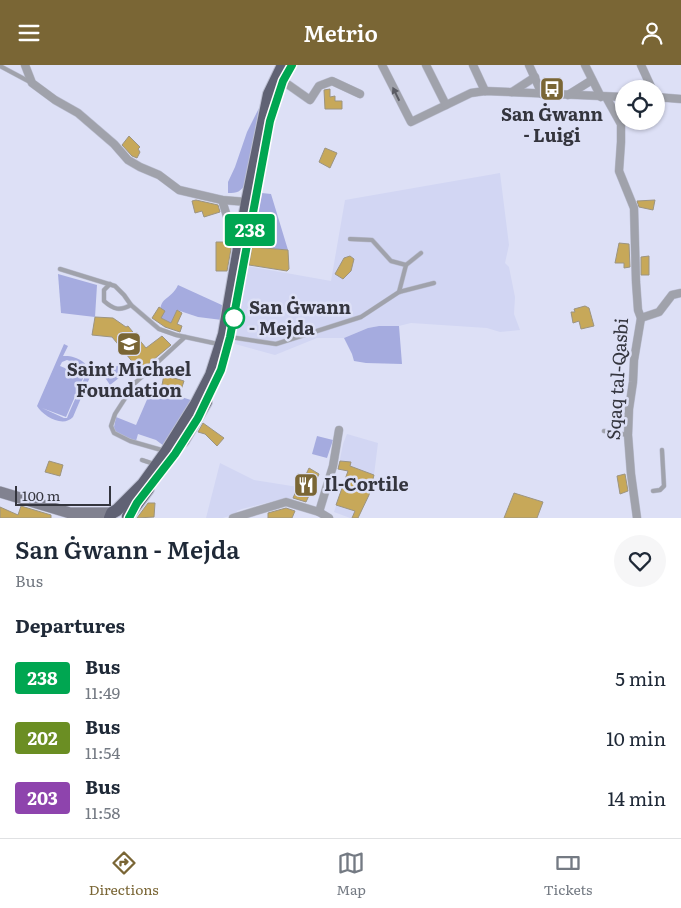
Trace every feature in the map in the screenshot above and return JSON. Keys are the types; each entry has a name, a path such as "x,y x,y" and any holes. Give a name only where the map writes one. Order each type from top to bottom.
{"highway":[{"path":"119,515 157,465 196,404 225,341 224,334 247,202 269,94 283,65"},
{"path":"119,515 137,503 175,454 198,418 221,370 225,341 270,121 283,81 292,65"}],"main road":[{"path":"0,492 92,518"},
{"path":"70,513 119,515"}],"street":[{"path":"24,65 32,83 83,117 128,160 159,175 179,190 247,202"},
{"path":"382,65 411,122 471,93 485,91 615,97"},
{"path":"426,65 446,105"},
{"path":"472,65 485,91"},
{"path":"529,65 542,94"},
{"name":"Sqaq tal-Qasbi","path":"585,65 592,80 620,124 619,171 634,209 636,292 638,310 641,317 628,409 628,435 637,518"},
{"path":"641,65 648,80"},
{"path":"512,92 535,77"},
{"path":"568,95 592,80"},
{"path":"283,81 310,100 319,86 332,81 360,94"},
{"path":"665,98 681,99"},
{"path":"222,199 238,254"},
{"path":"641,317 658,313 672,295 681,293"},
{"path":"319,512 334,461 339,430"},
{"path":"233,518 286,502 319,512 329,518"}],"lane":[{"path":"0,66 32,83"},
{"path":"350,239 372,240 391,261 406,265"},
{"path":"399,292 406,265 421,253"},
{"path":"60,269 110,284 121,291 131,305 160,329 185,337 276,344 361,317 399,292 434,283"},
{"path":"110,284 104,290 104,301 120,310 131,305"},
{"path":"166,452 130,441 114,433 111,426 115,414 135,383 185,337"},
{"path":"604,431 628,435"},
{"path":"653,491 660,490 664,486 662,451"},
{"path":"142,460 157,465"}],"shaded area":[{"path":"259,108 246,183 238,191 228,193 228,182 247,132"},
{"path":"500,173 509,245 505,263 509,267 515,297 514,314 520,330 500,332 487,328 411,323 399,326 379,326 368,328 344,338 317,338 275,355 235,344 247,266 331,281 345,200"},
{"path":"262,193 271,194 288,250 255,247 253,238"},
{"path":"58,274 97,285 95,317 61,313"},
{"path":"178,285 224,306 222,320 198,317 177,310 171,323 161,318 160,311 163,302"},
{"path":"399,326 402,364 354,361 344,338 368,328"},
{"path":"64,344 68,346 63,356 73,357 82,361 90,372 90,377 73,417 69,420 59,421 48,417 37,406","holes":["67,360 82,365 87,372 67,418 42,408 66,417 84,376 60,366 62,362"]},
{"path":"123,361 129,370 110,385 104,376"},
{"path":"152,388 191,400 164,446 156,440 138,434 136,441 115,433 116,417 136,425"},
{"path":"347,434 378,443 374,475 369,495 358,518 350,518 334,512 348,471 338,469"},
{"path":"317,436 333,440 327,458 312,454"},
{"path":"220,463 254,480 298,487 292,501 278,500 242,509 237,511 236,514 223,518 206,518"}],"building":[{"path":"330,89 330,97 335,96 335,101 342,101 342,109 325,109 324,90"},
{"path":"129,136 140,147 137,158 132,156 122,145"},
{"path":"325,148 337,153 330,168 319,162"},
{"path":"196,200 218,205 220,212 204,217 202,211 195,213 192,201"},
{"path":"655,200 653,210 639,207 637,201"},
{"path":"216,242 229,242 231,249 227,271 216,271"},
{"path":"619,243 629,244 630,267 624,268 624,263 615,263"},
{"path":"252,247 288,250 289,269 287,271 249,265"},
{"path":"350,256 354,259 351,271 343,279 335,274 344,258"},
{"path":"649,256 649,275 641,275 641,257"},
{"path":"585,306 589,308 594,326 581,329 579,321 573,323 571,312 575,312 574,309"},
{"path":"159,307 165,311 161,318 171,323 177,310 182,313 177,324 182,326 180,332 165,327 152,318"},
{"name":"Saint Michael Foundation","path":"95,317 113,318 126,327 128,326 146,348 162,336 171,345 140,371 112,337 92,335"},
{"path":"164,375 184,381 181,390 162,385"},
{"path":"203,423 224,438 217,446 205,434 198,432"},
{"path":"49,461 63,465 60,476 45,472"},
{"path":"340,461 351,462 350,466 374,475 369,495 358,518 352,518 355,511 336,505 348,471 338,469"},
{"name":"Il-Cortile","path":"309,468 319,474 306,502 293,498"},
{"path":"625,474 628,491 620,494 617,476"},
{"path":"514,493 543,502 537,518 504,518"},
{"path":"148,503 155,503 154,517 137,518"},
{"path":"21,506 51,515 51,518 0,518 0,507 18,515"},
{"path":"286,508 295,511 292,518 268,518 268,513"}],"bus line":[{"name":"238","path":"129,518 128,516 175,454 198,418 221,370 230,337 270,121 276,98 292,65"}],"place":[{"name":"San Ġwann - Luigi","path":"552,89"},
{"name":"San Ġwann - Mejda","path":"234,318"},
{"name":"Saint Michael Foundation","path":"129,344"},
{"name":"Il-Cortile","path":"306,485"}]}
